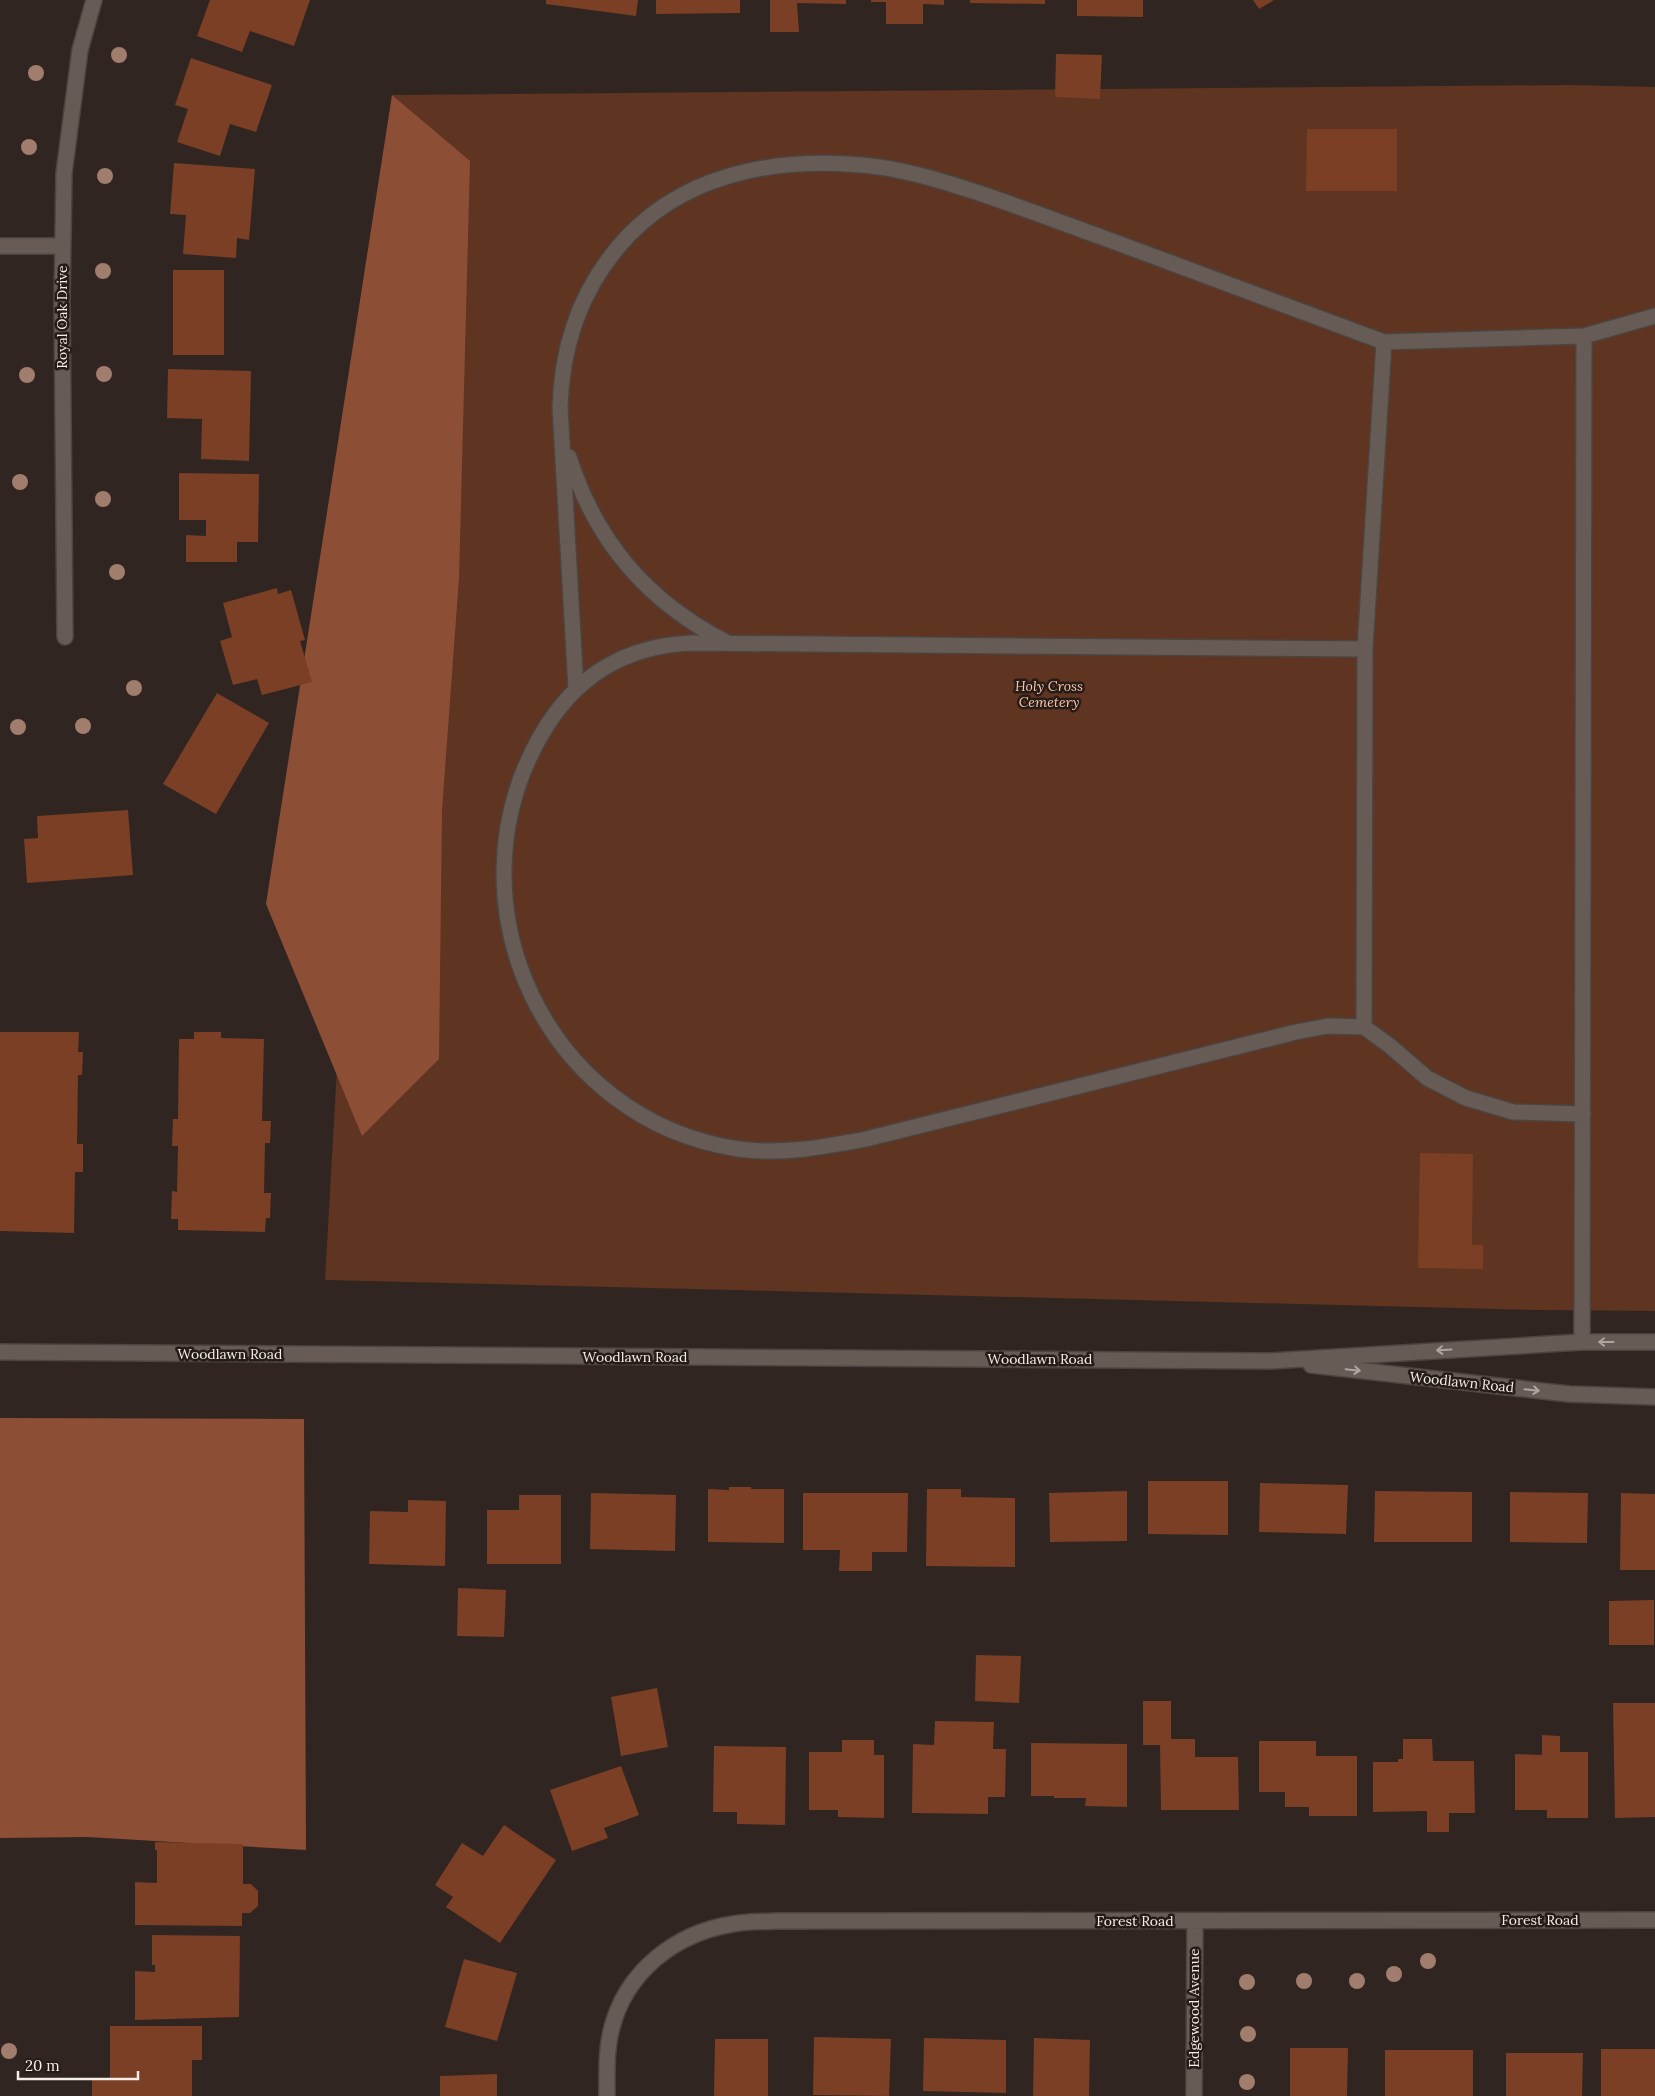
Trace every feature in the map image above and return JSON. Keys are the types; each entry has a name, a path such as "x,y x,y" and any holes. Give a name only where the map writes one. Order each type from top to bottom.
{"street":[{"name":"Royal Oak Drive","path":"65,637 62,246 64,173 80,50 94,0"},
{"path":"576,689 561,387 570,335 587,292 608,259 635,229 665,204 700,185 738,172 771,167 821,164 880,167 948,183 1015,205 1384,342 1584,336 1655,316"},
{"path":"0,246 62,246"},
{"path":"1582,1342 1584,336"},
{"path":"1364,1027 1365,649 1384,342"},
{"path":"562,427 570,460 585,500 597,523 621,558 662,602 683,618 727,643"},
{"path":"1365,649 678,643 636,652 604,668 576,689 557,709 534,748 516,793 509,824 504,864 504,887 509,927 525,980 546,1023 575,1062 629,1109 649,1121 693,1138 740,1149 775,1151 819,1148 866,1140 1296,1032 1328,1026 1364,1027 1390,1046 1427,1078 1466,1098 1513,1112 1583,1114"},
{"name":"Woodlawn Road","path":"0,1352 1270,1361 1582,1342 1655,1342"},
{"name":"Woodlawn Road","path":"1270,1361 1569,1394 1655,1397"},
{"name":"Forest Road","path":"607,2096 608,2049 611,2030 618,2006 634,1982 656,1957 677,1943 701,1931 734,1923 775,1921 1655,1920"},
{"name":"Edgewood Avenue","path":"1194,2096 1195,1921"}],"green space":[{"name":"Holy Cross Cemetery","path":"1570,85 1655,87 1655,1311 1538,1310 325,1280 392,95"}],"shaded area":[{"path":"392,95 470,161 459,578 442,810 439,1059 362,1136 266,904"},
{"path":"0,1418 304,1419 306,1850 88,1837 0,1838"}],"building":[{"path":"210,0 310,0 294,46 250,31 242,52 197,36"},
{"path":"546,0 638,0 636,16 546,4"},
{"path":"656,0 740,0 740,13 656,14"},
{"path":"770,0 846,0 846,4 797,3 799,32 770,32"},
{"path":"871,0 944,0 944,5 923,4 923,24 886,24 886,2 871,2"},
{"path":"970,0 1045,0 1045,4 970,3"},
{"path":"1077,0 1143,0 1143,17 1077,16"},
{"path":"1253,0 1274,0 1259,9"},
{"path":"1056,54 1102,55 1100,99 1055,97"},
{"path":"191,58 272,85 256,132 230,124 220,156 177,142 188,109 175,105"},
{"path":"1307,129 1397,129 1397,191 1306,191"},
{"path":"174,163 255,169 249,240 237,238 236,258 183,254 186,215 170,214"},
{"path":"173,270 224,270 224,355 173,355"},
{"path":"168,369 251,371 249,461 201,459 202,419 167,418"},
{"path":"179,473 259,474 258,542 237,542 237,562 186,562 186,535 206,536 206,520 179,520"},
{"path":"277,588 278,594 291,590 305,640 300,641 312,682 262,695 257,679 233,685 220,641 232,637 223,603"},
{"path":"217,693 269,723 216,814 163,784"},
{"path":"128,810 133,875 27,883 24,839 38,838 37,816"},
{"path":"0,1032 79,1032 78,1052 83,1052 82,1075 78,1075 77,1144 83,1144 83,1172 75,1172 74,1233 0,1231"},
{"path":"194,1032 221,1032 221,1038 264,1039 262,1121 271,1121 270,1143 265,1143 264,1193 271,1193 270,1218 266,1218 265,1232 178,1230 178,1219 171,1219 172,1191 177,1192 178,1146 172,1146 173,1119 178,1119 179,1039 194,1039"},
{"path":"1420,1153 1473,1154 1472,1245 1483,1245 1483,1269 1418,1268"},
{"path":"1148,1481 1228,1481 1228,1535 1148,1534"},
{"path":"1260,1483 1348,1485 1346,1534 1259,1532"},
{"path":"729,1487 784,1489 784,1543 708,1542 708,1489 729,1490"},
{"path":"927,1489 961,1489 961,1497 1015,1498 1015,1567 926,1566"},
{"path":"1127,1491 1127,1541 1050,1542 1049,1493"},
{"path":"1375,1491 1472,1492 1472,1542 1374,1542"},
{"path":"1510,1492 1588,1493 1587,1543 1510,1542"},
{"path":"591,1493 676,1495 675,1551 590,1549"},
{"path":"803,1493 908,1493 907,1552 872,1552 872,1571 839,1571 840,1550 803,1550"},
{"path":"1621,1493 1655,1494 1655,1570 1620,1570"},
{"path":"519,1495 561,1495 561,1564 487,1564 487,1510 519,1510"},
{"path":"408,1500 446,1501 445,1566 369,1564 370,1511 408,1512"},
{"path":"458,1588 506,1590 504,1637 457,1636"},
{"path":"1654,1600 1654,1645 1609,1645 1609,1601"},
{"path":"976,1655 1021,1656 1019,1703 975,1701"},
{"path":"657,1688 668,1747 621,1756 611,1697"},
{"path":"1143,1701 1171,1701 1171,1739 1195,1739 1195,1757 1238,1757 1239,1810 1161,1810 1160,1745 1143,1745"},
{"path":"1613,1703 1655,1703 1655,1817 1615,1818"},
{"path":"935,1721 994,1722 993,1749 1006,1749 1005,1797 988,1797 988,1814 912,1813 913,1744 934,1745"},
{"path":"1542,1735 1560,1736 1560,1752 1588,1752 1588,1818 1547,1818 1547,1810 1515,1810 1515,1754 1542,1755"},
{"path":"1403,1739 1432,1739 1433,1761 1474,1761 1475,1813 1449,1813 1449,1832 1427,1832 1427,1811 1373,1812 1373,1762 1398,1762 1398,1759 1403,1759"},
{"path":"842,1740 874,1740 874,1755 884,1755 884,1818 838,1817 838,1810 809,1810 809,1752 842,1752"},
{"path":"1259,1741 1316,1741 1316,1756 1357,1756 1357,1816 1309,1816 1309,1807 1285,1807 1285,1792 1259,1792"},
{"path":"1031,1743 1127,1744 1127,1807 1085,1806 1086,1798 1031,1796"},
{"path":"714,1746 786,1747 785,1825 737,1824 737,1812 713,1812"},
{"path":"621,1766 639,1815 604,1828 608,1838 572,1851 550,1790"},
{"path":"504,1825 556,1860 500,1943 446,1907 453,1897 435,1885 462,1843 483,1856"},
{"path":"155,1842 243,1844 243,1884 251,1884 258,1891 258,1906 250,1913 242,1913 242,1926 135,1925 135,1882 157,1883 157,1850 155,1850"},
{"path":"152,1935 240,1936 239,2017 135,2020 135,1971 155,1972 155,1965 152,1965"},
{"path":"464,1959 517,1973 497,2041 445,2027"},
{"path":"110,2026 202,2026 202,2060 192,2060 192,2096 92,2096 92,2078 110,2078"},
{"path":"814,2037 891,2039 889,2096 813,2095"},
{"path":"924,2038 1006,2040 1006,2093 923,2091"},
{"path":"1034,2038 1090,2040 1089,2096 1033,2096"},
{"path":"715,2039 768,2039 768,2096 714,2096"},
{"path":"1290,2048 1348,2048 1347,2096 1290,2096"},
{"path":"1601,2049 1655,2049 1655,2096 1601,2096"},
{"path":"1385,2050 1473,2050 1473,2096 1385,2096"},
{"path":"1506,2053 1583,2053 1582,2096 1506,2096"},
{"path":"497,2074 497,2096 440,2096 440,2076"}]}
